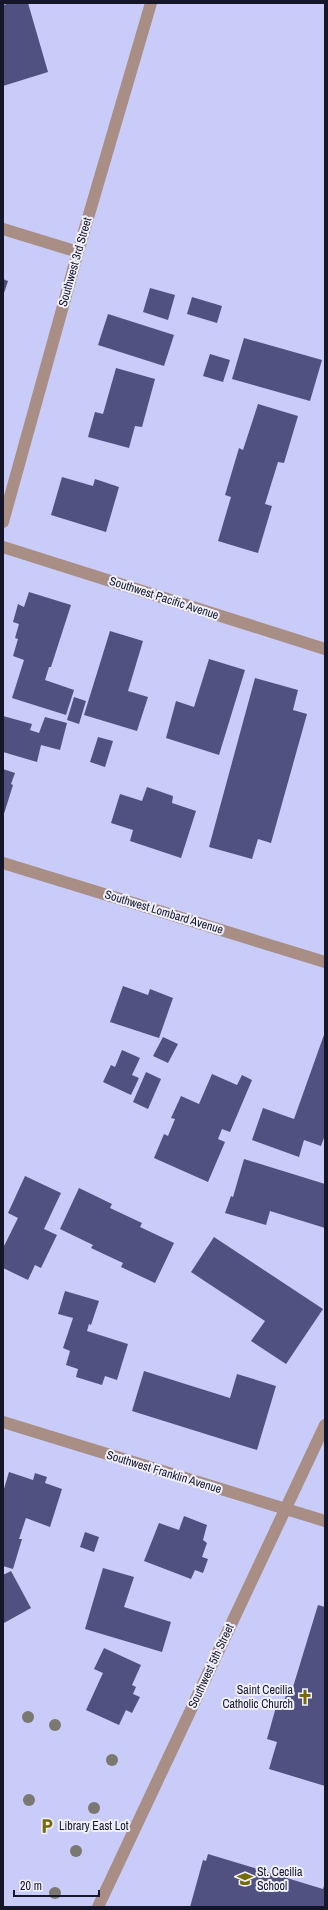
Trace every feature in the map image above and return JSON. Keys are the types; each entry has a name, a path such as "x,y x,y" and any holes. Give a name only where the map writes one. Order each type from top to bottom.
{"street":[{"name":"Southwest 3rd Street","path":"3,522 78,252 151,3"},
{"path":"3,229 78,252"},
{"name":"Southwest Pacific Avenue","path":"3,547 325,649"},
{"name":"Southwest Lombard Avenue","path":"3,863 325,962"},
{"name":"Southwest Franklin Avenue","path":"3,1422 325,1521"},
{"name":"Southwest 5th Street","path":"98,1907 325,1425"}],"building":[{"path":"11,3 28,3 48,72 3,86 3,5"},
{"path":"3,279 8,281 3,296"},
{"path":"150,288 175,295 168,320 143,312"},
{"path":"192,297 222,306 217,323 187,314"},
{"path":"108,314 174,335 164,366 98,345"},
{"path":"244,338 322,360 310,401 232,379"},
{"path":"210,354 230,360 223,382 203,376"},
{"path":"116,368 155,379 142,427 135,426 129,448 88,437 95,412 103,414"},
{"path":"258,404 298,416 284,463 278,462 265,504 272,506 258,553 218,541 231,497 225,495 239,448 243,450"},
{"path":"62,477 93,486 95,479 119,487 106,532 51,515"},
{"path":"29,592 71,605 51,667 49,667 45,680 74,690 66,715 12,698 24,660 13,656 18,639 15,638 19,624 13,622 18,604 24,607"},
{"path":"110,631 143,641 128,691 148,697 137,731 84,715"},
{"path":"209,659 245,670 219,755 166,738 176,701 194,707"},
{"path":"255,678 298,690 293,710 307,714 271,843 258,839 252,859 209,847"},
{"path":"74,697 86,701 79,724 67,720"},
{"path":"3,716 32,724 30,730 39,733 45,717 67,723 60,750 41,745 37,762 3,752"},
{"path":"98,737 113,741 105,767 90,762"},
{"path":"3,769 15,773 11,784 13,785 3,817"},
{"path":"147,787 173,796 172,803 196,811 181,858 130,841 133,830 111,823 120,794 142,801"},
{"path":"123,986 148,995 150,989 173,998 159,1038 110,1022"},
{"path":"325,1032 325,1135 321,1146 304,1140 299,1157 252,1140 263,1108 294,1119"},
{"path":"163,1037 178,1044 168,1063 153,1056"},
{"path":"122,1050 140,1058 132,1075 139,1078 131,1095 103,1082 111,1065 115,1067"},
{"path":"146,1072 161,1079 148,1109 133,1102"},
{"path":"212,1074 237,1085 242,1075 252,1080 230,1132 222,1129 218,1139 225,1142 208,1182 154,1158 164,1134 168,1136 175,1119 171,1118 181,1096 199,1104"},
{"path":"244,1159 325,1184 325,1228 270,1211 266,1225 225,1213 231,1196 233,1197"},
{"path":"25,1176 61,1193 44,1229 57,1235 41,1268 35,1265 28,1280 3,1268 3,1248 18,1218 8,1213"},
{"path":"79,1188 112,1204 110,1208 142,1223 140,1227 174,1243 155,1283 121,1267 123,1263 91,1248 93,1245 60,1229"},
{"path":"214,1237 323,1309 286,1364 251,1341 265,1321 191,1272"},
{"path":"65,1291 99,1301 91,1325 89,1324 87,1331 128,1344 117,1380 105,1376 102,1385 76,1377 78,1369 66,1365 70,1351 63,1348 73,1318 58,1314"},
{"path":"144,1371 230,1398 237,1374 276,1386 257,1450 132,1411"},
{"path":"9,1472 33,1480 35,1473 47,1477 45,1483 62,1489 50,1527 26,1518 19,1539 22,1539 13,1569 3,1566 3,1492"},
{"path":"184,1516 207,1525 203,1540 207,1543 202,1557 208,1559 203,1573 195,1570 191,1579 144,1561 159,1523 179,1530"},
{"path":"85,1532 99,1537 94,1552 80,1547"},
{"path":"103,1568 134,1577 124,1607 171,1622 162,1652 85,1629"},
{"path":"11,1571 31,1608 4,1623 3,1575"},
{"name":"Saint Cecilia Catholic Church","path":"318,1605 325,1607 325,1786 269,1769 277,1742 267,1739 276,1707 282,1709 289,1685 293,1687"},
{"path":"104,1648 141,1665 132,1685 136,1687 133,1694 140,1697 132,1713 126,1710 119,1725 86,1710 103,1673 94,1669"},
{"name":"St. Cecilia School","path":"208,1854 323,1889 325,1883 325,1907 190,1907 203,1860 206,1861"}],"place":[{"name":"Saint Cecilia Catholic Church","path":"305,1697"},
{"name":"Library East Lot","path":"47,1826"},
{"name":"St. Cecilia School","path":"245,1879"}]}
